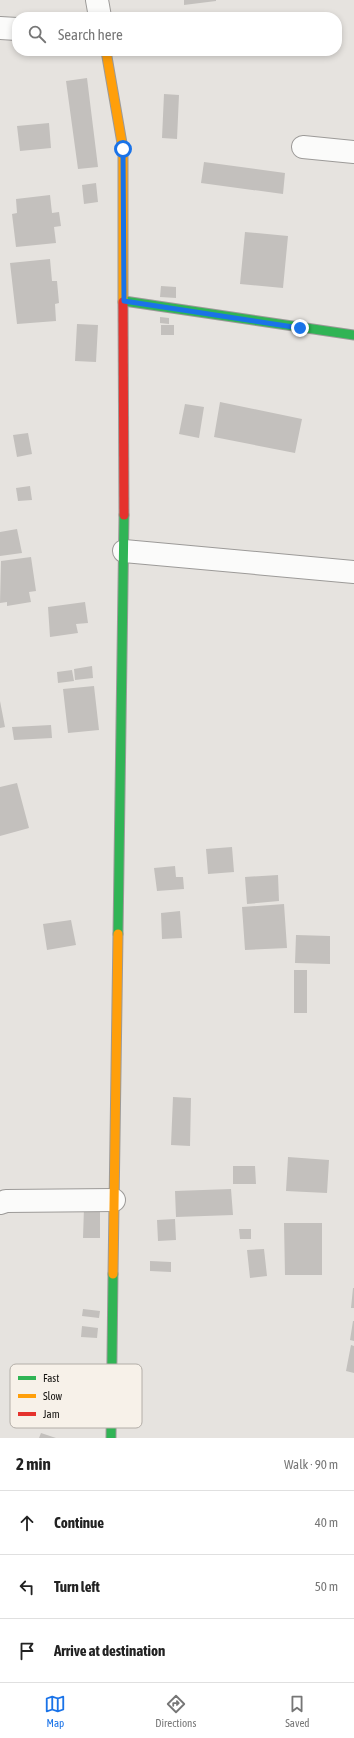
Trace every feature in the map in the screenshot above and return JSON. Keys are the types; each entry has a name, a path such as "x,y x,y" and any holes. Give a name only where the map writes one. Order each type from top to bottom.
{"street":[{"path":"97,0 99,12"},
{"path":"0,28 12,29"},
{"path":"107,56 123,149 124,301 124,551 112,1364"},
{"path":"303,147 354,152"},
{"path":"124,301 354,335"},
{"path":"124,551 354,572"},
{"path":"0,1203 6,1201 114,1200"},
{"path":"111,1428 111,1438"}],"building":[{"path":"184,0 216,0 216,1 184,5"},
{"path":"87,78 98,167 78,169 66,81"},
{"path":"164,94 179,95 177,139 162,138"},
{"path":"49,123 51,148 20,151 17,126"},
{"path":"204,162 285,173 283,194 201,183"},
{"path":"96,183 98,202 84,204 82,185"},
{"path":"50,195 52,213 59,212 61,226 54,227 56,243 16,247 12,214 17,213 16,199"},
{"path":"245,232 288,236 283,288 240,284"},
{"path":"50,259 52,281 57,281 59,303 55,304 56,321 17,324 10,263"},
{"path":"161,286 176,287 176,298 160,297"},
{"path":"160,317 169,318 169,324 160,323"},
{"path":"77,324 98,325 96,362 75,361"},
{"path":"161,325 174,325 174,335 161,335"},
{"path":"220,402 302,419 295,453 214,437"},
{"path":"185,404 204,407 199,438 179,434"},
{"path":"28,433 32,454 17,457 13,435"},
{"path":"30,486 32,500 18,501 16,488"},
{"path":"17,529 22,553 0,556 0,532"},
{"path":"31,557 36,591 29,592 31,602 7,606 7,602 0,603 1,561"},
{"path":"85,602 88,623 76,624 78,633 50,637 48,607"},
{"path":"92,666 93,678 75,680 74,669"},
{"path":"72,670 74,681 58,683 57,672"},
{"path":"94,686 99,730 68,733 63,689"},
{"path":"0,701 5,727 0,728"},
{"path":"51,725 52,738 14,740 12,727"},
{"path":"17,783 29,828 0,836 0,787"},
{"path":"232,847 234,872 208,874 206,849"},
{"path":"175,866 176,877 183,877 184,889 157,891 154,868"},
{"path":"278,875 279,901 247,904 245,877"},
{"path":"284,904 287,948 245,950 242,907"},
{"path":"180,911 182,938 162,939 161,913"},
{"path":"71,920 76,945 47,950 43,924"},
{"path":"296,935 330,936 330,964 295,963"},
{"path":"294,970 307,970 307,1013 294,1013"},
{"path":"173,1097 191,1098 190,1146 171,1145"},
{"path":"288,1157 329,1160 327,1193 286,1191"},
{"path":"233,1166 255,1166 256,1184 233,1184"},
{"path":"231,1189 233,1215 176,1217 175,1191"},
{"path":"84,1207 100,1207 100,1238 83,1238"},
{"path":"175,1219 176,1240 158,1241 157,1220"},
{"path":"284,1223 322,1223 322,1275 285,1275"},
{"path":"239,1229 251,1229 251,1239 240,1239"},
{"path":"264,1249 267,1276 250,1278 247,1250"},
{"path":"150,1261 171,1262 171,1272 150,1271"},
{"path":"353,1288 354,1308 351,1308"},
{"path":"83,1309 100,1311 99,1318 82,1316"},
{"path":"354,1321 354,1341 350,1340"},
{"path":"82,1326 98,1328 97,1338 81,1337"},
{"path":"351,1345 354,1346 354,1373 346,1371"},
{"path":"41,1433 56,1438 39,1438"}],"traffic: fast":[{"path":"124,301 354,335"},
{"path":"118,934 124,515"},
{"path":"112,1364 113,1274"},
{"path":"111,1428 111,1438"}],"traffic: slow":[{"path":"107,56 123,149 123,302"},
{"path":"113,1274 118,934"}],"traffic: jam":[{"path":"123,302 124,515"}],"route":[{"path":"123,149 124,301 300,328"}]}
